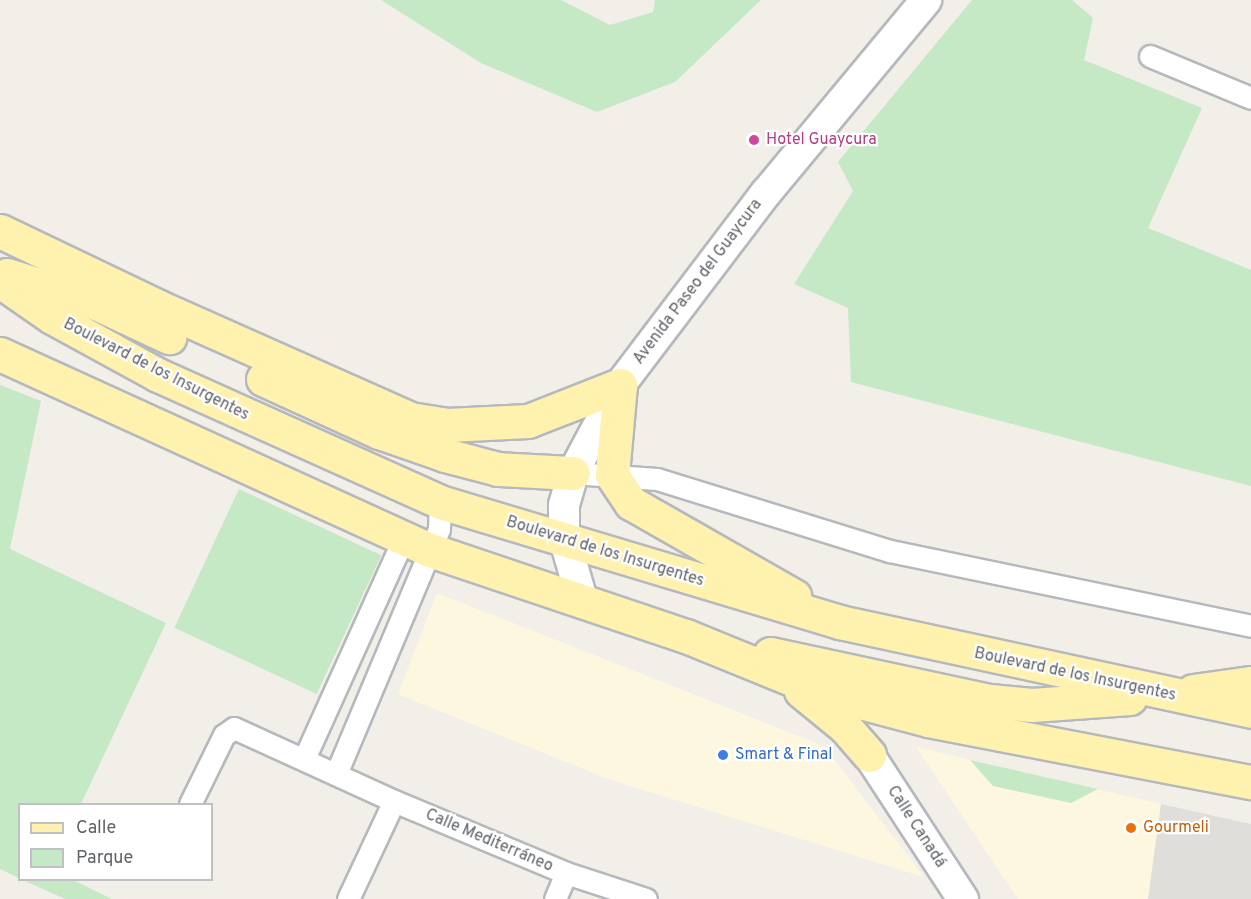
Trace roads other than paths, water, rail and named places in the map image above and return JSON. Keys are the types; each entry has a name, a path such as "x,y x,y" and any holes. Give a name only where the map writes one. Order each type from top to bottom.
{"main road":[{"path":"0,231 159,307 410,419 447,425 528,421 620,385 612,475 631,503 644,514 840,622"},
{"path":"0,273 96,303 379,432 434,451 498,469 573,473"},
{"name":"Boulevard de los Insurgentes","path":"0,281 52,317 158,375 440,502 564,537 634,563 840,622 1166,695 1251,711"},
{"path":"0,354 417,544 583,603 686,636 826,693 928,720 1251,782"},
{"path":"686,636 990,701 1032,705 1166,695 1251,683"},
{"path":"781,674 845,727 869,755"}],"street":[{"name":"Avenida Paseo del Guaycura","path":"583,603 564,537 564,505 573,473 620,385 766,193 926,0"},
{"path":"1150,56 1251,98"},
{"path":"573,473 657,479 890,551 1251,626"},
{"path":"304,759 345,672 417,544 442,516 440,502"},
{"path":"336,774 375,684 417,544"},
{"path":"345,672 375,684"},
{"name":"Calle Mediterráneo","path":"191,803 230,729 566,873 646,899"},
{"name":"Calle Canadá","path":"869,755 963,899"},
{"path":"348,899 394,801"},
{"path":"555,899 566,873"}],"place":[{"name":"Hotel Guaycura","path":"754,140"},
{"name":"Smart & Final","path":"723,755"},
{"name":"Gourmeli","path":"1131,828"}]}
